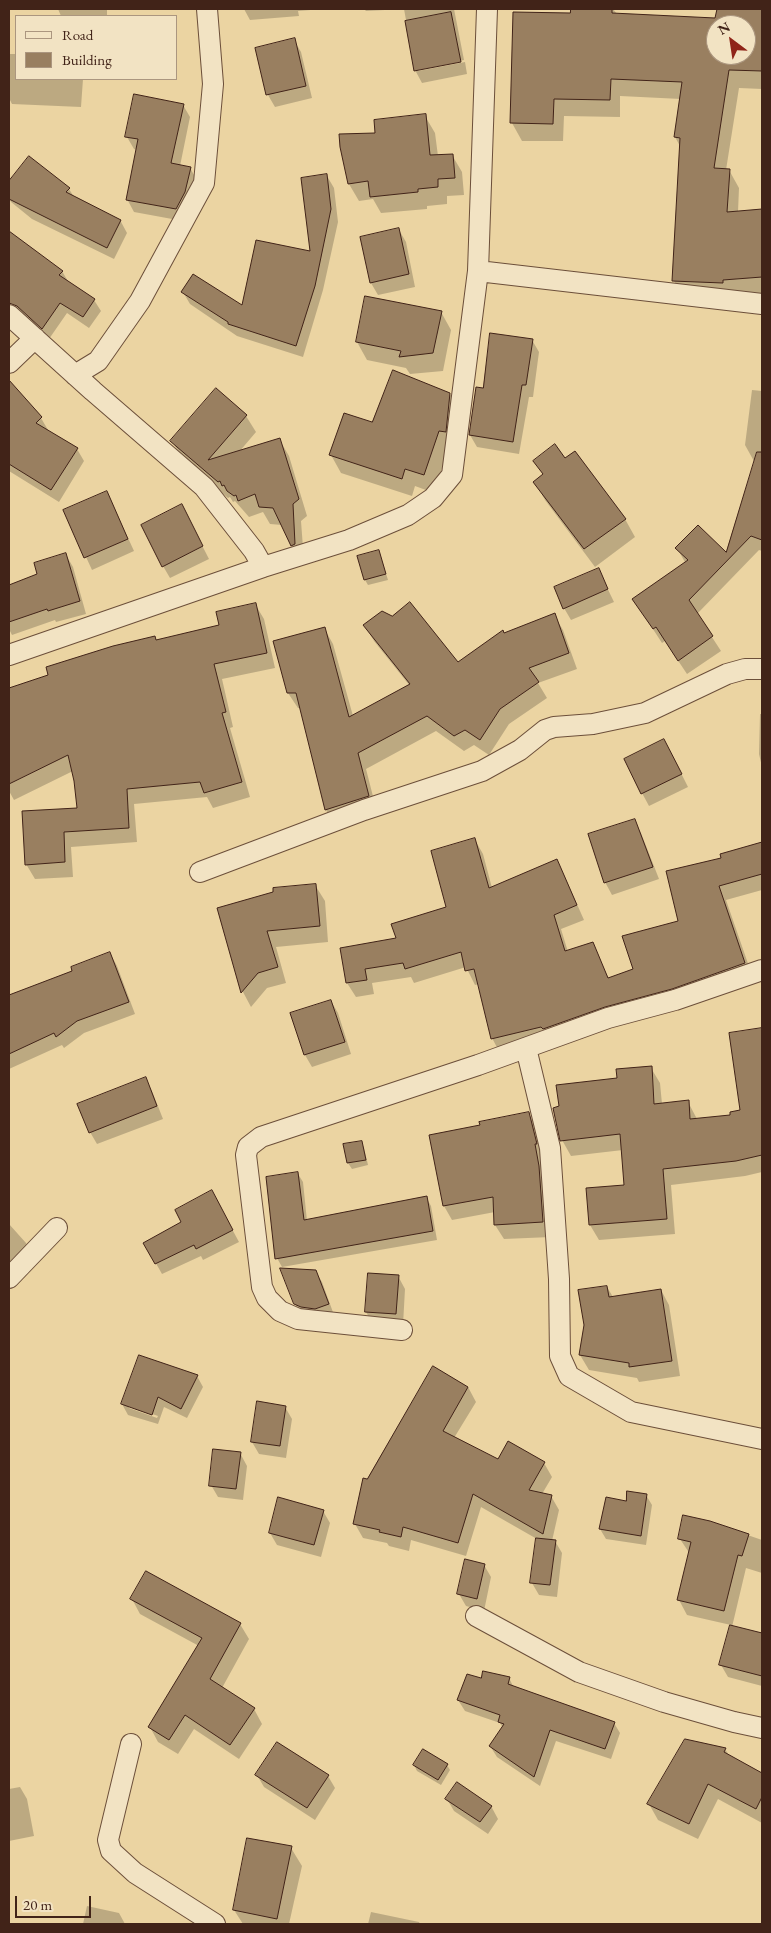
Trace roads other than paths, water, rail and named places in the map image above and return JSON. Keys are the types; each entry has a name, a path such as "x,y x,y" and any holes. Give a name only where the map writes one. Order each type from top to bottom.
{"street":[{"path":"75,375 98,361 140,301 204,183 214,84 208,9"},
{"path":"9,655 349,540 408,515 433,498 452,475 478,271 487,9"},
{"path":"478,271 762,304"},
{"path":"9,315 204,487 254,550 263,568"},
{"path":"9,363 35,338"},
{"path":"93,391 98,361"},
{"path":"200,872 364,810 482,771 520,750 545,730 554,727 593,724 645,713 727,674 746,669 762,669"},
{"path":"402,1330 298,1319 280,1311 267,1298 262,1287 246,1155 248,1147 261,1137 526,1048 608,1018 675,1000 762,970"},
{"path":"526,1048 550,1148 559,1279 560,1356 569,1376 631,1412 762,1439"},
{"path":"9,1278 57,1228"},
{"path":"476,1616 579,1672 664,1702 762,1728"},
{"path":"131,1744 108,1840 111,1851 135,1873 214,1924"}]}
